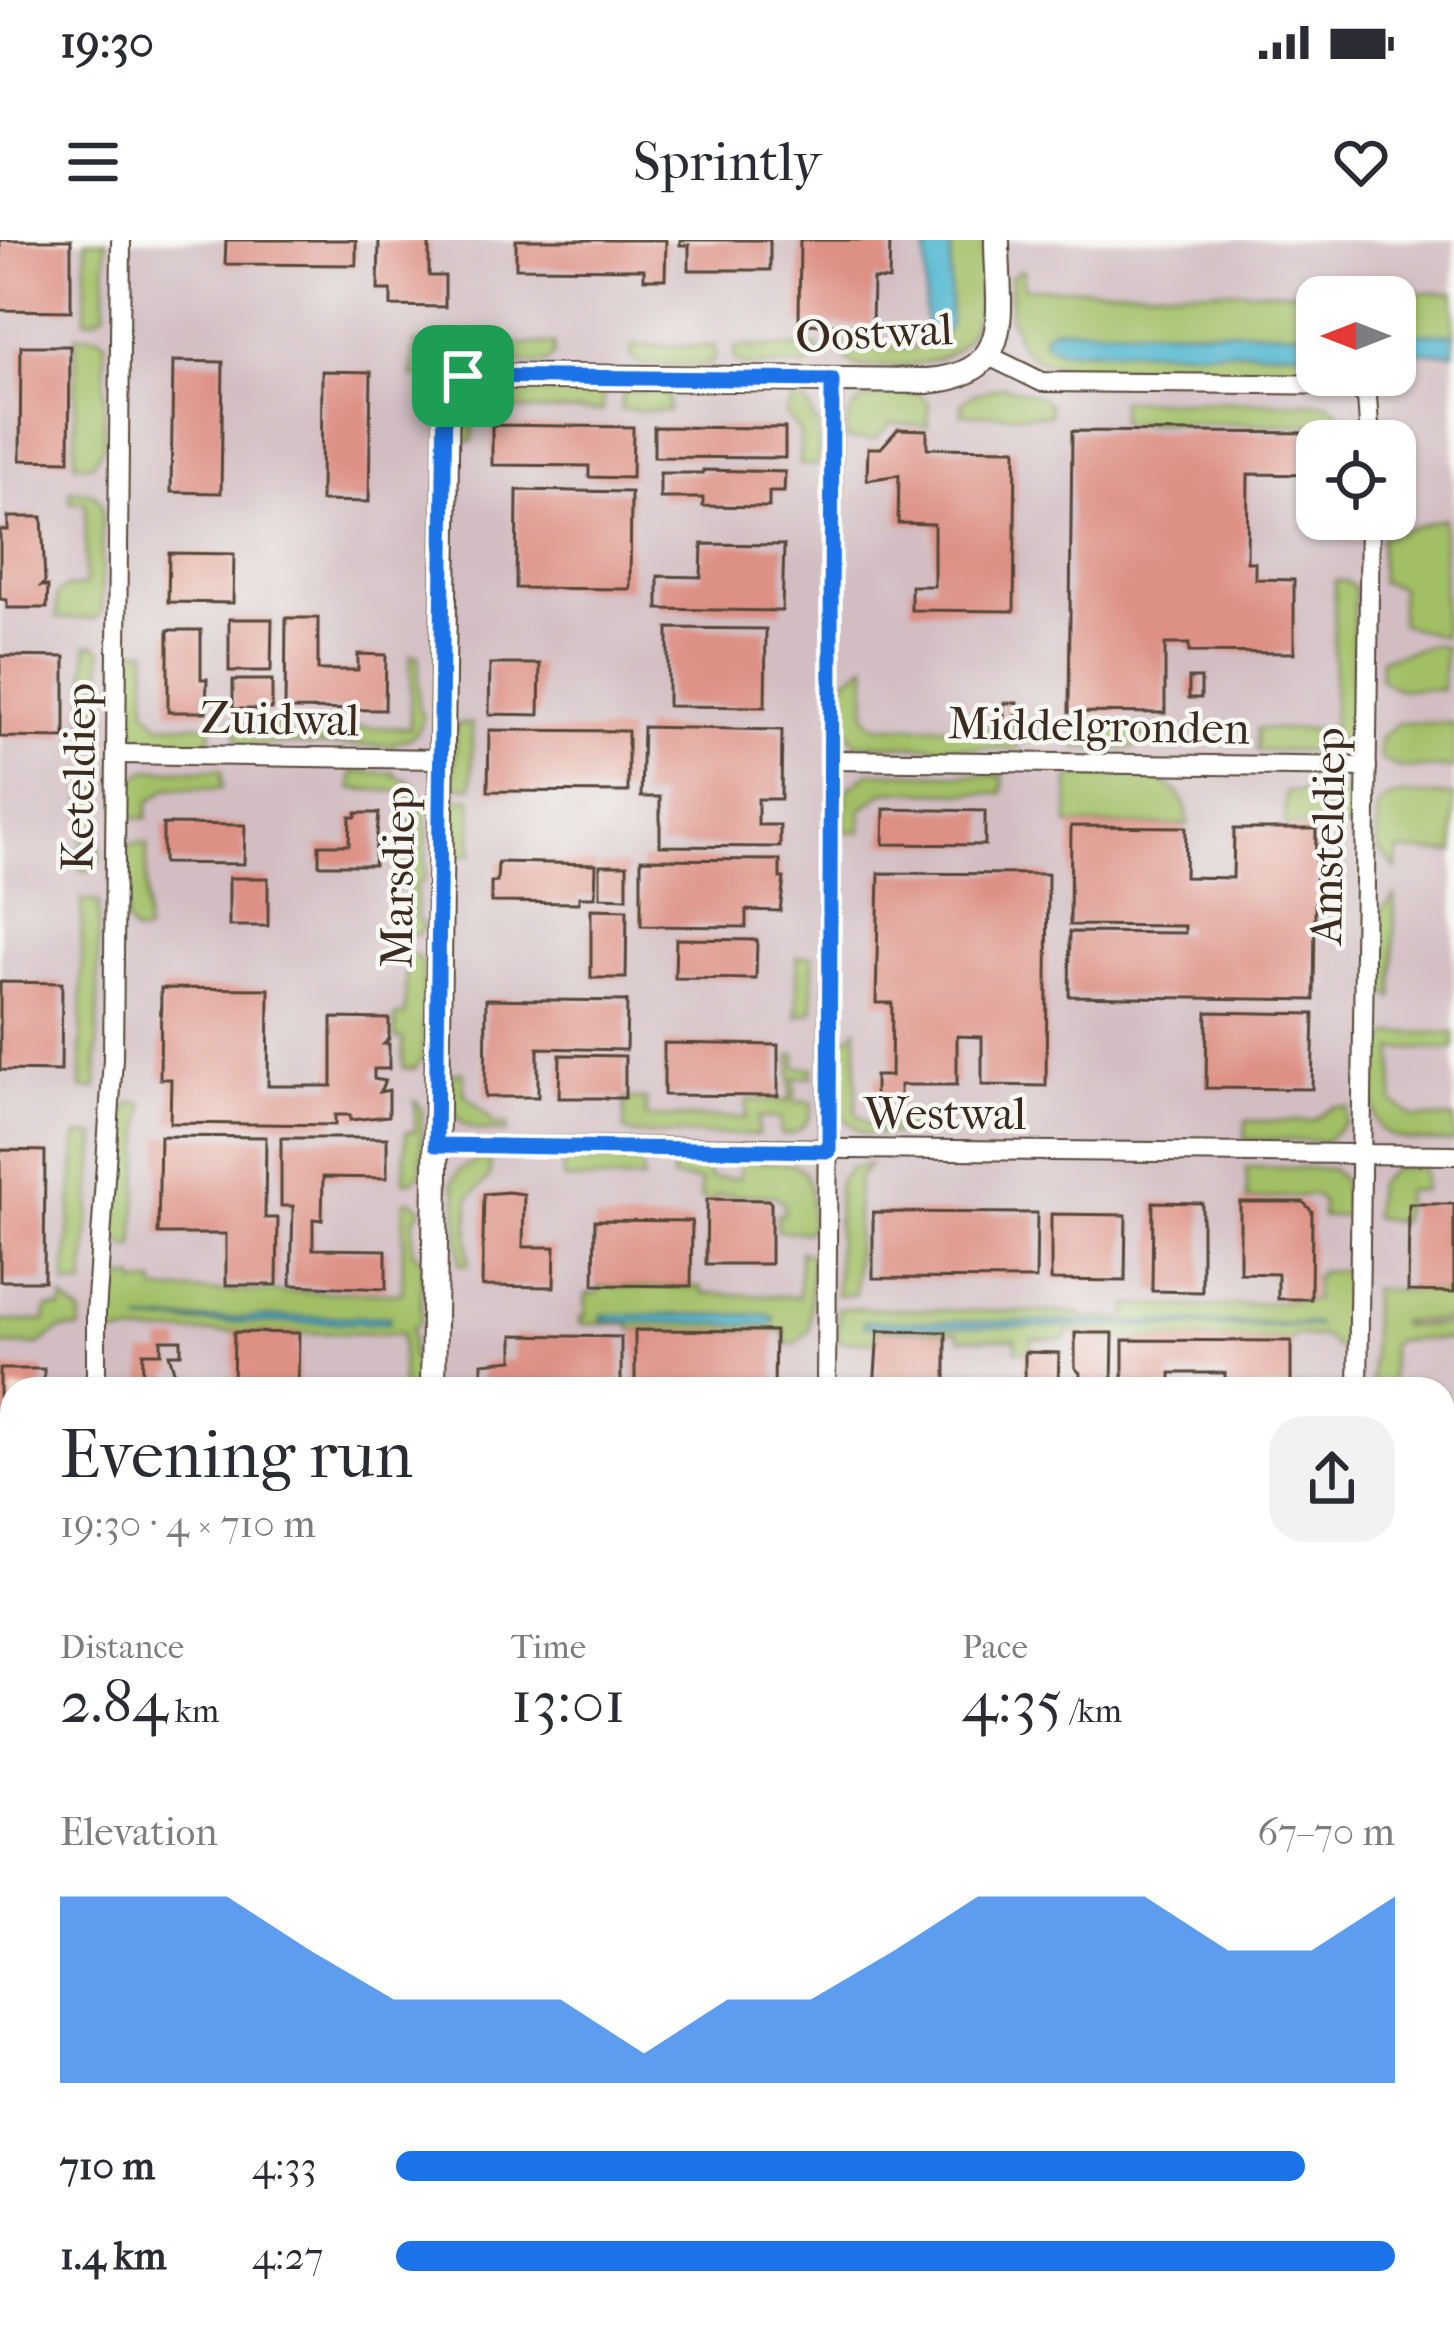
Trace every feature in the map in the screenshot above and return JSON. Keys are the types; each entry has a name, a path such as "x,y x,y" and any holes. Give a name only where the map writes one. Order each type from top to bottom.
{"street":[{"name":"Keteldiep","path":"96,1377 113,1058 121,240"},
{"path":"989,356 996,319 998,240"},
{"name":"Oostwal","path":"463,376 939,380 973,372 989,356 1042,382 1351,385 1367,396 1369,420"},
{"name":"Marsdiep","path":"433,1377 445,389 463,376"},
{"path":"826,1377 832,380"},
{"name":"Amsteldiep","path":"1358,1377 1370,540"},
{"name":"Zuidwal","path":"118,754 440,759"},
{"name":"Middelgronden","path":"831,760 1367,767"},
{"name":"Westwal","path":"436,1145 1454,1155"}],"shaded area":[{"path":"0,240 1454,240 1454,1377 0,1377"}],"green space":[{"path":"86,240 106,240 105,312 85,320"},
{"path":"951,240 983,240 978,307 961,345 922,363 855,367 844,356 845,348 916,348 924,341 925,329 932,335 950,324"},
{"path":"1023,271 1024,288 1296,291 1296,332 1053,328 1059,350 1296,351 1296,373 1059,369 1027,353 1018,340 1010,322 1011,277"},
{"path":"1416,293 1454,293 1454,334 1416,333"},
{"path":"76,335 99,336 105,341 104,446 92,464 75,464"},
{"path":"415,343 451,343 451,363 436,377 412,377"},
{"path":"475,344 554,344 554,356 546,364 486,363 475,353"},
{"path":"631,346 715,346 715,358 708,366 638,364 631,357"},
{"path":"735,347 818,347 818,355 807,367 742,366 734,358"},
{"path":"1003,386 1039,396 1050,405 1050,415 962,414 962,403 971,395"},
{"path":"493,391 599,391 603,411 484,410 473,419 473,441 460,441 457,426"},
{"path":"624,391 663,391 669,398 669,411 620,410"},
{"path":"873,394 920,394 929,403 928,426 891,423 875,440 846,439 851,412"},
{"path":"795,397 809,406 818,423 818,465 800,465 800,432 785,414"},
{"path":"1120,400 1328,403 1343,420 1296,420 1296,425 1120,423"},
{"path":"70,490 93,493 102,504 102,612 95,619 57,618 57,594 67,587 85,586 86,503 70,502"},
{"path":"1444,518 1443,637 1400,624 1400,587 1380,582 1381,540 1416,540 1416,526"},
{"path":"1335,581 1346,581 1355,589 1351,730 1333,750 1257,751 1257,729 1333,729"},
{"path":"87,645 102,651 101,746 84,747"},
{"path":"1433,645 1445,647 1442,690 1398,689 1380,680 1381,659"},
{"path":"129,650 147,650 146,709 159,724 211,725 211,736 204,744 159,745 137,735 128,714"},
{"path":"411,655 419,656 418,707 423,716 414,735 394,746 242,744 236,736 236,725 410,728"},
{"path":"867,664 866,715 875,726 1022,727 1020,744 1015,749 856,744 843,722 844,681"},
{"path":"1398,723 1454,723 1454,768 1400,768 1380,759 1380,738"},
{"path":"456,724 472,724 472,787 457,787 453,782"},
{"path":"1076,726 1147,727 1139,744 1109,750 1076,748"},
{"path":"150,770 222,770 222,789 168,788 148,803 147,818 128,818 132,782"},
{"path":"352,772 395,773 419,791 424,803 425,879 417,885 417,917 424,928 417,935 408,935 410,792 351,789"},
{"path":"870,772 1003,776 1003,794 885,791 861,810 861,831 844,832 847,789"},
{"path":"84,773 100,782 100,863 90,870 81,870"},
{"path":"1130,775 1164,783 1185,805 1188,825 1068,825 1069,780"},
{"path":"1309,777 1338,785 1350,806 1352,827 1285,825 1286,792 1307,792"},
{"path":"1454,795 1454,852 1398,851 1397,869 1378,850 1377,809 1386,799"},
{"path":"457,799 472,799 472,855 457,855 452,850"},
{"path":"127,844 147,844 146,933 134,933 126,922"},
{"path":"1395,896 1393,998 1380,991 1376,980 1377,915"},
{"path":"82,900 99,902 97,1089 81,1089"},
{"path":"406,956 416,956 424,965 423,1057 415,1069 403,1068 403,1039 395,1038 395,1016 405,1015"},
{"path":"813,956 813,1011 797,1016 797,957"},
{"path":"857,1029 856,1113 867,1123 931,1123 932,1134 863,1134 841,1116 842,1043"},
{"path":"1395,1033 1454,1033 1454,1049 1394,1049 1393,1102 1414,1118 1454,1118 1454,1142 1401,1139 1378,1125 1374,1112 1376,1043"},
{"path":"791,1054 796,1054 796,1067 813,1068 812,1077 795,1078 795,1102 812,1102 807,1121 794,1133 781,1135 780,1118 758,1118 758,1135 632,1134 624,1130 625,1099 646,1099 646,1117 746,1118 747,1100 790,1101"},
{"path":"463,1072 464,1093 492,1125 507,1125 507,1132 469,1127 456,1116 450,1079"},
{"path":"415,1101 422,1109 422,1173 404,1181 406,1132 415,1131"},
{"path":"130,1103 144,1103 134,1248 126,1247 115,1235 123,1110"},
{"path":"1333,1107 1347,1107 1346,1122 1325,1141 1245,1139 1246,1121 1312,1121"},
{"path":"77,1135 96,1135 84,1286 65,1285"},
{"path":"477,1160 490,1160 490,1177 469,1198 468,1265 460,1265 457,1193 452,1182 459,1171"},
{"path":"563,1160 642,1161 643,1180 563,1180"},
{"path":"675,1161 708,1162 709,1178 740,1178 740,1162 791,1164 806,1176 811,1227 806,1232 777,1231 777,1214 784,1214 784,1204 775,1195 701,1199 700,1181 672,1178"},
{"path":"871,1164 858,1178 855,1295 837,1295 840,1179 852,1167"},
{"path":"1247,1167 1332,1169 1343,1181 1347,1216 1322,1217 1322,1202 1315,1195 1247,1200"},
{"path":"1394,1168 1424,1169 1424,1190 1405,1191 1401,1222 1373,1217 1376,1184"},
{"path":"404,1201 413,1201 422,1209 413,1221 413,1252 422,1259 421,1321 412,1329 412,1359 421,1368 420,1377 402,1377 402,1334 106,1335 110,1291 123,1278 135,1278 136,1284 155,1283 156,1291 402,1293","holes":["264,1317 388,1317 389,1322 139,1322"]},
{"path":"800,1252 811,1255 810,1330 795,1344 786,1344 785,1331 580,1324 586,1294 598,1293 599,1287 701,1287 702,1293 799,1297","holes":["602,1315 774,1317 770,1325 602,1321"]},
{"path":"1347,1270 1344,1348 1324,1337 1293,1336 1292,1341 1124,1339 1112,1333 1067,1332 1066,1339 1032,1339 1031,1351 1016,1351 1015,1339 959,1338 958,1332 878,1330 877,1341 839,1342 838,1308 1127,1318 1128,1305 1208,1307 1315,1300 1315,1276 1320,1271"},
{"path":"1372,1289 1454,1293 1454,1320 1400,1322 1403,1326 1454,1325 1454,1339 1398,1340 1391,1344 1391,1377 1372,1377"},
{"path":"63,1299 81,1314 80,1329 62,1329 38,1345 0,1345 0,1321 45,1321 47,1308 62,1308"}],"water":[{"path":"926,240 951,240 950,324 942,337 925,329"},
{"path":"1053,328 1296,332 1296,351 1059,350 1043,342"},
{"path":"1416,333 1454,334 1454,353 1416,352"},
{"path":"602,1315 771,1315 775,1320 770,1325 602,1321"},
{"path":"389,1317 389,1323 139,1322"},
{"path":"864,1321 1317,1326 877,1327 865,1326"}],"building":[{"path":"0,240 71,240 71,311 0,310"},
{"path":"226,240 356,240 356,265 225,264"},
{"path":"379,240 429,240 429,276 445,276 445,307 391,306 391,290 378,290"},
{"path":"516,240 666,240 665,279 644,279 644,269 516,268"},
{"path":"680,240 770,240 770,270 689,270 689,245 680,245"},
{"path":"800,240 890,240 889,280 873,279 872,325 799,324"},
{"path":"21,346 70,346 69,461 20,460"},
{"path":"173,361 223,362 221,493 171,492"},
{"path":"322,371 371,372 369,502 321,501"},
{"path":"492,425 633,427 632,478 589,477 589,466 492,465"},
{"path":"654,427 785,428 785,458 654,457"},
{"path":"898,429 927,430 927,448 1016,449 1014,611 911,610 911,586 934,586 934,524 898,523 899,475 867,480 868,448 881,448"},
{"path":"1072,431 1296,433 1296,475 1248,474 1247,562 1255,562 1255,579 1294,580 1294,653 1189,652 1189,644 1165,644 1165,713 1069,712"},
{"path":"785,472 784,492 769,492 769,507 703,506 703,498 660,498 660,473"},
{"path":"517,490 631,492 630,589 516,588"},
{"path":"8,517 42,517 45,582 41,586 48,586 47,608 7,608 7,600 0,599 0,530 8,530"},
{"path":"702,544 784,545 782,611 658,609 658,576 701,577"},
{"path":"169,553 234,554 233,603 168,602"},
{"path":"286,618 318,618 318,670 358,670 358,654 386,655 385,710 285,709"},
{"path":"229,619 272,619 271,671 229,671"},
{"path":"668,628 766,629 765,707 668,706"},
{"path":"168,630 201,630 206,712 168,712"},
{"path":"0,656 65,657 65,738 0,737"},
{"path":"490,664 540,664 539,715 489,714"},
{"path":"1189,678 1201,678 1201,698 1189,698"},
{"path":"233,680 272,680 272,709 233,709"},
{"path":"1004,703 1017,703 1017,724 1004,723"},
{"path":"643,727 782,730 781,799 758,799 758,825 780,825 780,847 660,846 660,797 641,797"},
{"path":"489,730 628,731 628,792 488,791"},
{"path":"884,809 985,811 985,845 883,844"},
{"path":"379,813 374,865 319,865 319,845 349,845 350,817"},
{"path":"163,824 245,825 244,864 163,863"},
{"path":"1071,826 1186,827 1185,877 1233,878 1234,829 1316,829 1314,1000 1069,996 1070,932 1185,933 1185,926 1070,925"},
{"path":"641,859 780,860 780,878 784,878 780,911 746,910 746,927 641,926"},
{"path":"498,862 596,864 595,897 579,897 579,903 491,902"},
{"path":"600,865 627,865 627,898 600,897"},
{"path":"879,873 1048,874 1046,1086 982,1085 982,1037 957,1036 957,1085 900,1085 900,1101 880,1100 875,1095 875,1076 891,1076 892,1003 876,1003"},
{"path":"229,878 268,878 268,926 229,926"},
{"path":"591,909 627,910 626,978 591,978"},
{"path":"676,939 757,940 756,979 675,978"},
{"path":"0,982 62,983 61,1071 0,1070"},
{"path":"161,988 269,989 268,1086 332,1086 332,1018 389,1019 389,1039 384,1044 389,1044 389,1069 374,1069 374,1079 385,1081 380,1092 389,1090 389,1116 350,1120 350,1115 335,1115 335,1125 170,1123 171,1079 160,1079"},
{"path":"486,999 627,1001 626,1050 538,1048 538,1097 485,1097"},
{"path":"1207,1012 1314,1014 1312,1089 1206,1088"},
{"path":"664,1043 778,1045 778,1096 664,1095"},
{"path":"560,1055 625,1056 625,1098 559,1098"},
{"path":"160,1136 266,1137 265,1218 278,1218 277,1285 226,1285 226,1234 158,1234"},
{"path":"281,1138 387,1138 387,1178 323,1177 322,1220 313,1219 313,1249 386,1250 386,1289 291,1285 293,1206 281,1206"},
{"path":"0,1150 45,1151 44,1281 0,1281"},
{"path":"484,1194 524,1194 523,1247 555,1247 554,1287 482,1286"},
{"path":"707,1199 771,1203 771,1264 706,1264"},
{"path":"1153,1202 1202,1203 1202,1292 1152,1291"},
{"path":"1240,1202 1303,1202 1312,1211 1311,1299 1278,1299 1278,1274 1240,1273"},
{"path":"1409,1204 1454,1204 1454,1292 1408,1291"},
{"path":"873,1212 1037,1213 1036,1279 873,1278"},
{"path":"1051,1214 1126,1215 1125,1281 1051,1280"},
{"path":"595,1220 692,1221 691,1286 594,1285"},
{"path":"635,1330 775,1331 774,1377 635,1377"},
{"path":"878,1331 946,1332 946,1377 875,1377"},
{"path":"234,1332 299,1333 298,1377 233,1377"},
{"path":"1075,1333 1113,1333 1112,1377 1080,1377 1075,1368"},
{"path":"513,1335 621,1337 621,1377 482,1377 482,1363 513,1360"},
{"path":"161,1340 181,1340 181,1354 169,1354 174,1371 169,1377 142,1377 143,1353 161,1353"},
{"path":"1123,1340 1291,1341 1291,1377 1171,1373 1171,1377 1123,1377"},
{"path":"1025,1352 1059,1353 1058,1377 1025,1377"},
{"path":"0,1369 44,1369 44,1377 0,1377"}],"route":[{"path":"456,376 463,376 832,380 829,1151 436,1145 445,389 456,376"}]}
